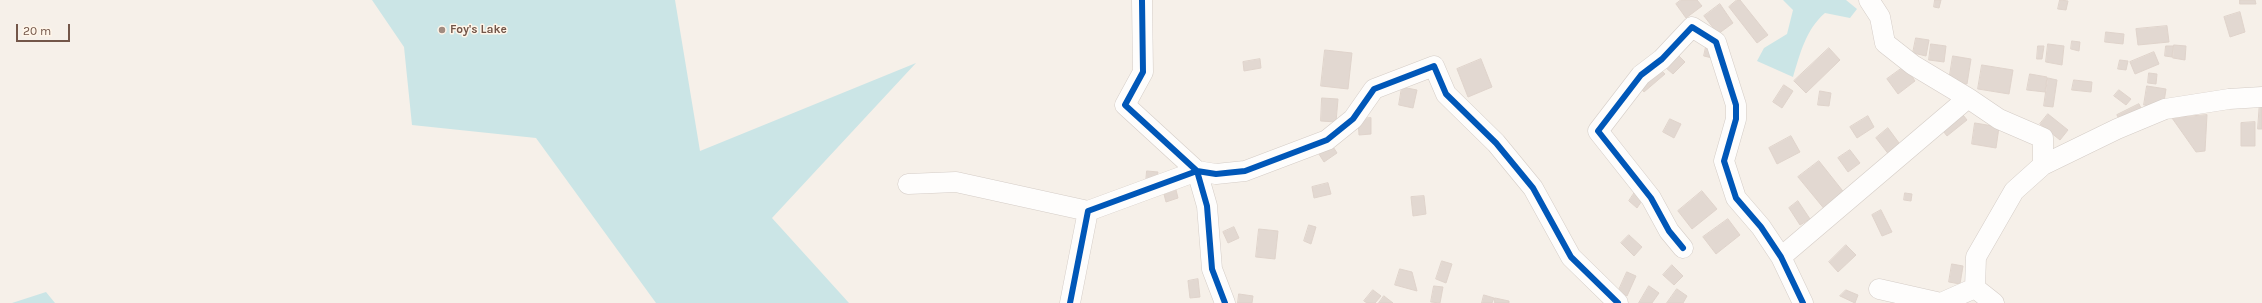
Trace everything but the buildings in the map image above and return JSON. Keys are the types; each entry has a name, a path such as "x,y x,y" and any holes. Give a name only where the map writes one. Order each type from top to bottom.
{"street":[{"path":"1142,0 1143,72 1125,106 1197,171 1207,206 1212,269 1225,303"},
{"path":"1869,0 1880,17 1885,43 1913,65 1968,98 1999,119 2042,138 2043,165"},
{"path":"1683,248 1669,231 1651,198 1598,131 1642,75 1662,60 1692,27 1716,42 1736,105 1736,119 1724,161 1736,198 1761,227 1781,256 1803,303"},
{"path":"908,184 956,182 1088,211 1197,171 1216,174 1245,171 1327,140 1353,119 1374,89 1434,66 1446,94 1496,144 1533,188 1571,257 1618,303"},
{"path":"1975,288 1976,257 2014,191 2043,165 2117,129 2165,109 2229,99 2262,97"},
{"path":"1781,256 1968,98"},
{"path":"1070,303 1088,211"},
{"path":"1879,290 1941,303 1975,288"},
{"path":"1975,288 1994,303"}],"water":[{"name":"Foy's Lake","path":"372,0 675,0 700,151 916,63 772,218 849,303 656,303 536,138 412,125 404,47"},
{"path":"1783,0 1846,0 1857,9 1850,18 1825,13 1818,19 1804,42 1793,77 1757,61 1764,48 1787,34 1793,10"},
{"path":"46,292 55,303 12,303"}],"cycle path":[{"path":"1070,303 1088,211 1197,171 1125,105 1143,72 1142,0"},
{"path":"1683,248 1669,231 1651,198 1598,131 1641,75 1662,59 1692,27 1716,42 1736,105 1736,119 1724,161 1736,198 1761,227 1781,257 1803,303"},
{"path":"1225,303 1212,269 1207,206 1197,171 1216,174 1245,171 1327,140 1353,119 1374,89 1434,66 1446,94 1496,143 1533,188 1571,257 1618,303"}],"place":[{"name":"Foy's Lake","path":"442,30"}]}
